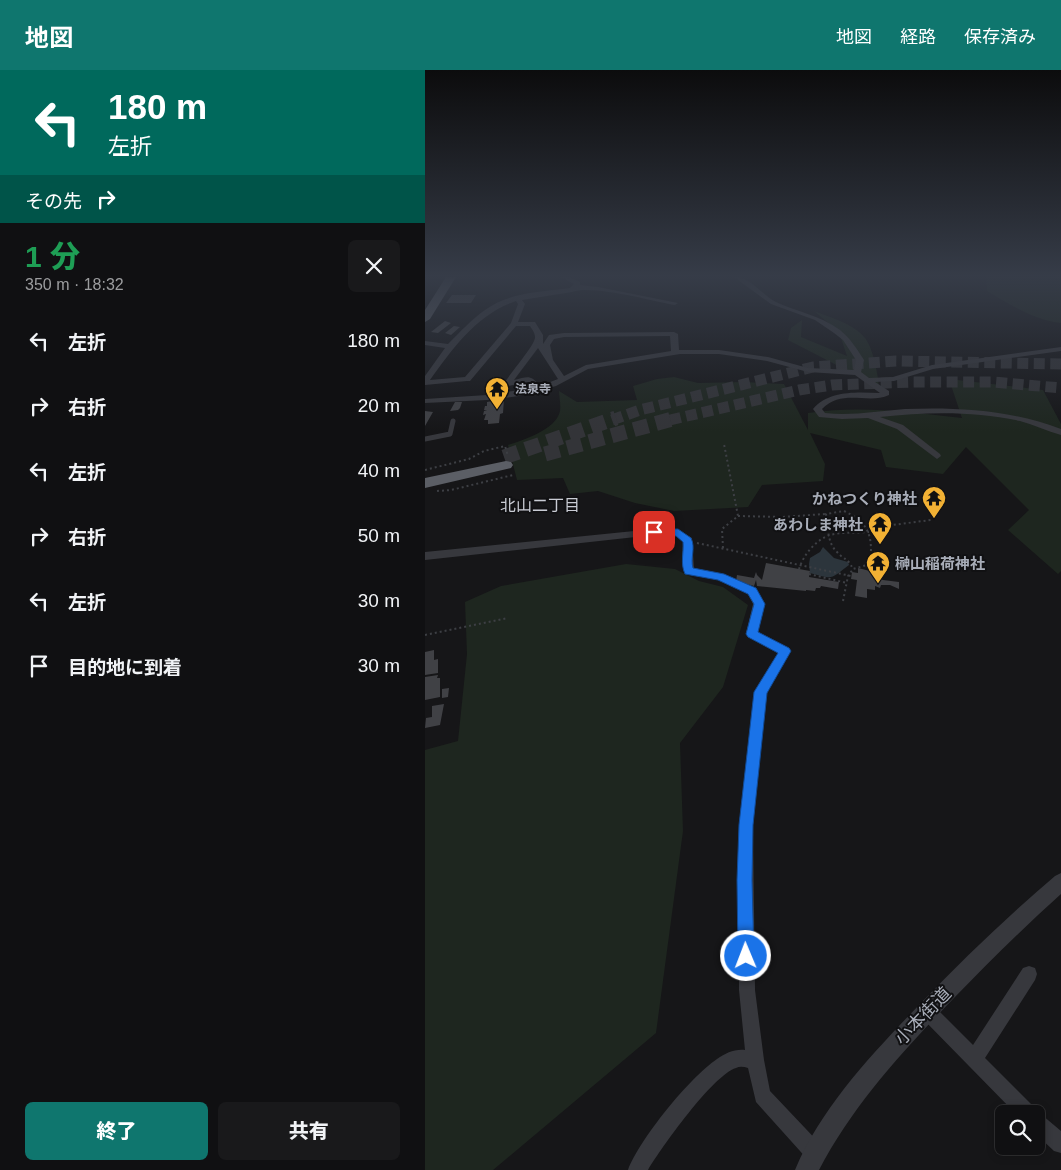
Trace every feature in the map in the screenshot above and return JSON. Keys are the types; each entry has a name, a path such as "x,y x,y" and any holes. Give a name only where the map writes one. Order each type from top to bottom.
{"highway":[{"path":"425,475 507,460"},
{"path":"429,487 507,460"}],"street":[{"path":"425,383 450,346 469,328"},
{"path":"425,383 467,379 510,328"},
{"path":"535,328 539,335 538,343 514,373 508,384 530,379 538,389"},
{"path":"833,328 846,339 860,360 857,373"},
{"path":"549,360 546,345 552,337 564,334 674,334 675,353"},
{"path":"425,343 450,346"},
{"path":"538,343 563,379"},
{"path":"867,380 894,379 931,367 1061,349"},
{"path":"425,401 538,389 549,386 586,367 675,353 700,351 727,352 768,359 808,370 857,373 887,393 843,397 822,403 817,409 822,415 923,411 989,414 1026,419 1061,432"},
{"path":"867,414 900,427 937,456"},
{"path":"425,556 654,532 678,533 688,540 687,564 689,571 720,577 752,591 759,604 752,634 785,651 760,692 746,825 747,990 755,1060 762,1096 810,1166"},
{"name":"小本街道","path":"810,1166 856,1090 927,1011 1061,882"},
{"path":"974,1059 1029,974"},
{"path":"927,1011 1020,1105"},
{"path":"637,1170 665,1128 713,1074 734,1058 755,1060"},
{"path":"1045,1129 1061,1144"}],"lane":[{"path":"425,439 451,434 453,421"}],"path":[{"path":"724,444 738,516"},
{"path":"425,470 469,459 484,451 505,446 507,460 513,476 451,490 429,487"},
{"path":"723,548 723,530 738,516 782,517 844,511 853,515 868,528 872,547 870,564 853,569"},
{"path":"826,514 833,550 838,556 848,559 853,569 843,601"},
{"path":"868,528 931,520"},
{"path":"800,568 803,556 830,536 869,532"},
{"path":"688,540 800,568 850,576"},
{"path":"809,574 847,584"},
{"path":"425,635 508,618"}],"shaded area":[{"path":"791,328 802,328 801,337 847,356 839,332 835,328 854,328 868,342 873,354 879,387 788,340"},
{"path":"674,377 698,383 744,382 784,384 808,430 808,413 828,411 866,409 962,418 949,379 1043,390 1061,424 1061,571 1058,574 1008,530 1029,510 966,447 943,474 886,467 881,450 810,433 825,464 823,481 762,485 748,507 674,511 635,503 598,491 570,494 563,478 517,480 508,445 538,433 552,424 560,411 559,391 577,402 637,400 633,386 657,379"},
{"path":"823,547 834,558 848,562 849,565 832,577 810,573 810,558 820,552"},
{"path":"626,564 675,569 699,581 723,587 748,605 723,687 680,743 683,831 656,1033 493,1170 425,1170 425,750 458,741 467,654 465,602 501,586"}],"building":[{"path":"436,328 444,328 438,333 431,332"},
{"path":"451,328 458,328 451,335 445,333"},
{"path":"504,399 503,413 500,414 499,423 488,424 488,420 484,420 486,414 483,415 484,411 487,410 484,410 487,402"},
{"path":"455,402 462,402 460,408 450,411"},
{"path":"425,411 433,412 425,426"},
{"path":"766,563 810,571 809,577 839,582 838,589 821,586 816,588 815,591 806,591 757,586 756,580 754,586 736,581 737,575 754,578 756,572 762,580"},
{"name":"榊山稲荷神社","path":"858,568 878,573 877,577 883,580 899,582 899,589 890,585 881,585 880,588 875,586 875,590 867,589 867,598 855,596 857,580 851,579 852,572 858,573"},
{"path":"434,650 434,660 438,659 438,673 425,675 425,652"},
{"path":"438,675 437,678 440,678 440,697 425,700 425,677"},
{"path":"449,688 448,697 442,698 442,689"},
{"path":"444,704 440,725 425,728 426,718 432,717 432,706"}],"tunnel":[{"path":"612,420 640,410 813,367 896,361 1061,364"},
{"path":"670,420 799,390 832,385 912,382 993,382 1061,388"},
{"path":"504,457 616,418"},
{"path":"545,454 676,418"}],"place":[{"name":"法泉寺","path":"497,410"},
{"name":"かねつくり神社","path":"934,519"},
{"name":"あわしま神社","path":"880,545"},
{"name":"榊山稲荷神社","path":"878,584"}],"district":[{"name":"北山二丁目","path":"540,505"}],"route":[{"path":"654,532 678,533 688,540 687,564 689,571 720,577 752,591 759,604 752,634 785,651 760,692 746,825 746,956"}]}
